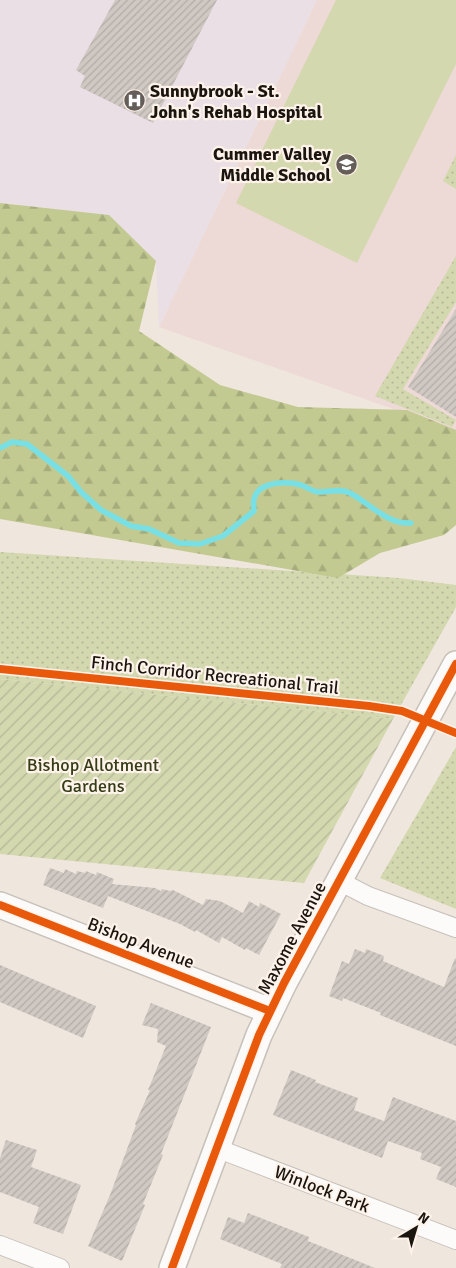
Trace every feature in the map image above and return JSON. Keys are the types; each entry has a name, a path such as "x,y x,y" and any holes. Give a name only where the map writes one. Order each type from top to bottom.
{"street":[{"name":"Maxome Avenue","path":"172,1268 252,1051 270,1011 456,664"},
{"path":"339,881 368,896 456,928"},
{"name":"Bishop Avenue","path":"0,905 270,1011"},
{"name":"Winlock Park","path":"216,1148 456,1240"},
{"path":"0,1245 60,1268"}],"shaded area":[{"name":"Sunnybrook - St. John's Rehab Hospital","path":"0,0 317,0 159,327 156,261 16,204 0,203"},
{"name":"Cummer Valley Middle School","path":"317,0 456,0 456,431 159,327"}],"green space":[{"path":"336,0 456,0 456,64 357,263 236,203"},
{"path":"456,155 456,189 443,181"},
{"path":"0,203 109,215 156,261 139,331 220,385 298,407 407,410 456,430 456,525 444,535 380,553 338,578 0,519"},
{"path":"456,256 456,302 403,389 456,420 452,427 375,396"},
{"path":"0,552 399,578 456,585 456,607 393,719 0,679"},
{"name":"Bishop Allotment Gardens","path":"0,679 393,719 304,883 0,854"},
{"path":"456,747 456,909 380,878"}],"building":[{"path":"115,0 217,0 153,123 80,87 85,76 76,70"},
{"path":"456,309 456,417 408,387"},
{"path":"50,868 64,873 65,869 76,874 77,871 85,873 86,871 96,875 97,872 114,879 112,884 155,888 161,891 162,889 173,890 203,905 206,899 220,901 243,913 249,901 259,907 260,903 281,914 259,955 246,948 245,950 222,937 219,943 196,930 195,932 180,924 108,896 103,908 43,885"},
{"path":"355,949 365,953 366,949 384,956 383,961 444,987 455,958 456,1046 343,998 342,1001 329,996 342,961 349,964"},
{"path":"0,965 96,1006 83,1038 0,1002"},
{"path":"151,1003 211,1027 161,1154 163,1155 143,1204 145,1205 122,1261 88,1246 110,1195 135,1124 166,1046 157,1042 158,1029 142,1025"},
{"path":"291,1070 316,1080 315,1082 358,1098 354,1110 384,1121 393,1097 456,1121 456,1187 436,1179 441,1167 420,1159 422,1153 388,1141 382,1158 273,1115"},
{"path":"6,1140 37,1150 31,1167 81,1185 63,1234 33,1223 39,1207 0,1192 0,1158"},
{"path":"248,1213 309,1237 308,1241 375,1268 280,1268 282,1264 220,1239 228,1217 244,1223"}],"waterway":[{"path":"0,448 12,442 27,444 68,476 81,492 101,510 131,526 149,529 179,543 200,544 223,536 254,511 254,499 261,489 281,483 301,485 317,492 339,490 350,493 394,521 411,523"}],"cycle path":[{"path":"172,1268 259,1035 284,983 456,664"},
{"name":"Finch Corridor Recreational Trail","path":"0,669 369,706 402,711 456,733"},
{"path":"0,905 270,1011"}],"place":[{"name":"Sunnybrook - St. John's Rehab Hospital","path":"134,101"},
{"name":"Cummer Valley Middle School","path":"347,164"}]}
